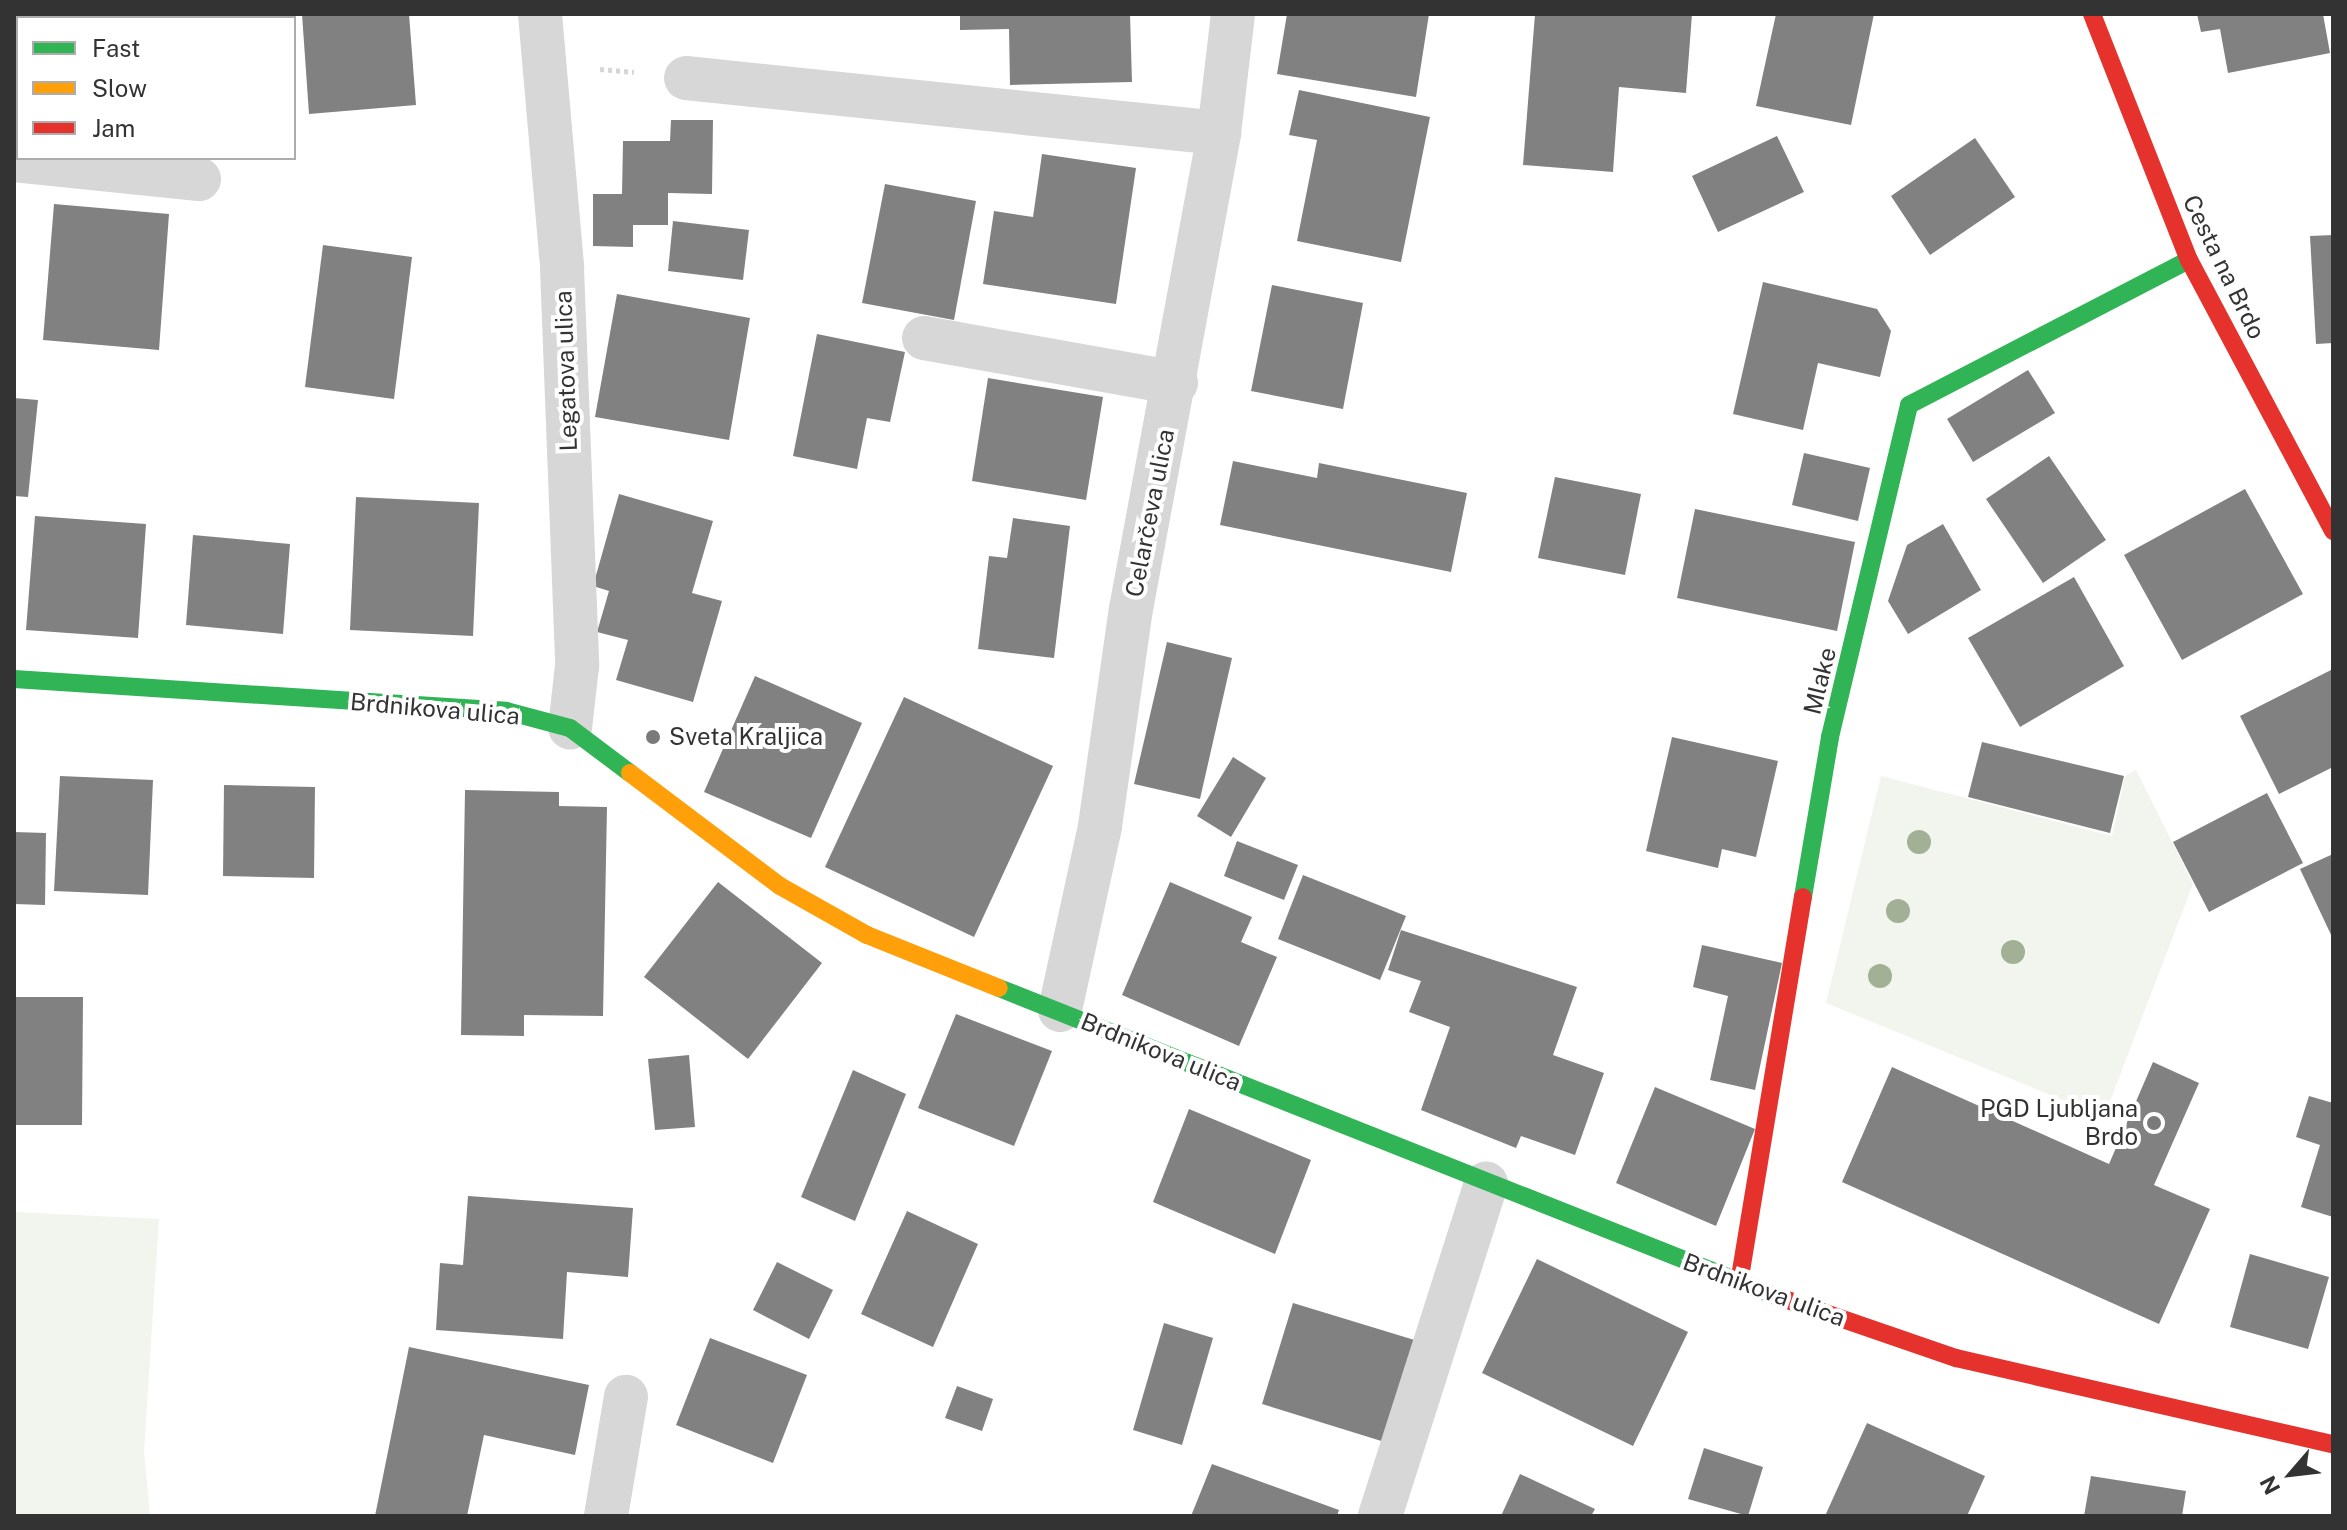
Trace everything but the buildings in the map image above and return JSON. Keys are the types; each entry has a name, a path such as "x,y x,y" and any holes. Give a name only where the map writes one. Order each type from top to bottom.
{"street":[{"name":"Legatova ulica","path":"540,14 562,268 577,666 570,728"},
{"name":"Celarčeva ulica","path":"1060,1010 1100,826 1131,609 1176,383 1219,133 1233,14"},
{"name":"Cesta na Brdo","path":"2092,14 2189,260 2333,531"},
{"path":"686,78 1219,133"},
{"path":"14,160 199,179"},
{"name":"Mlake","path":"1739,1283 1830,737 1909,405 2189,260"},
{"path":"924,338 1176,383"},
{"name":"Brdnikova ulica","path":"14,679 506,711 570,728 780,886 867,935 1739,1283 1956,1358 2333,1444"},
{"path":"1380,1516 1486,1184"},
{"path":"606,1516 626,1397"}],"path":[{"path":"546,63 686,78"}],"shaded area":[{"path":"2136,770 2193,884 2104,1117 1826,1003 1881,776 2112,836 2125,776"},
{"path":"14,1212 159,1219 144,1451 150,1516 14,1516"}],"traffic: fast":[{"path":"1803,897 1830,737 1909,405 2189,260"},
{"path":"14,679 506,711 570,728 630,773"},
{"path":"999,988 1773,1295"}],"traffic: slow":[{"path":"630,773 780,886 867,935 999,988"}],"traffic: jam":[{"path":"2092,14 2189,260 2333,531"},
{"path":"1739,1283 1803,897"},
{"path":"1773,1295 1956,1358 2333,1444"}],"place":[{"name":"Sveta Kraljica","path":"653,737"},
{"name":"PGD Ljubljana Brdo","path":"2154,1123"}]}
